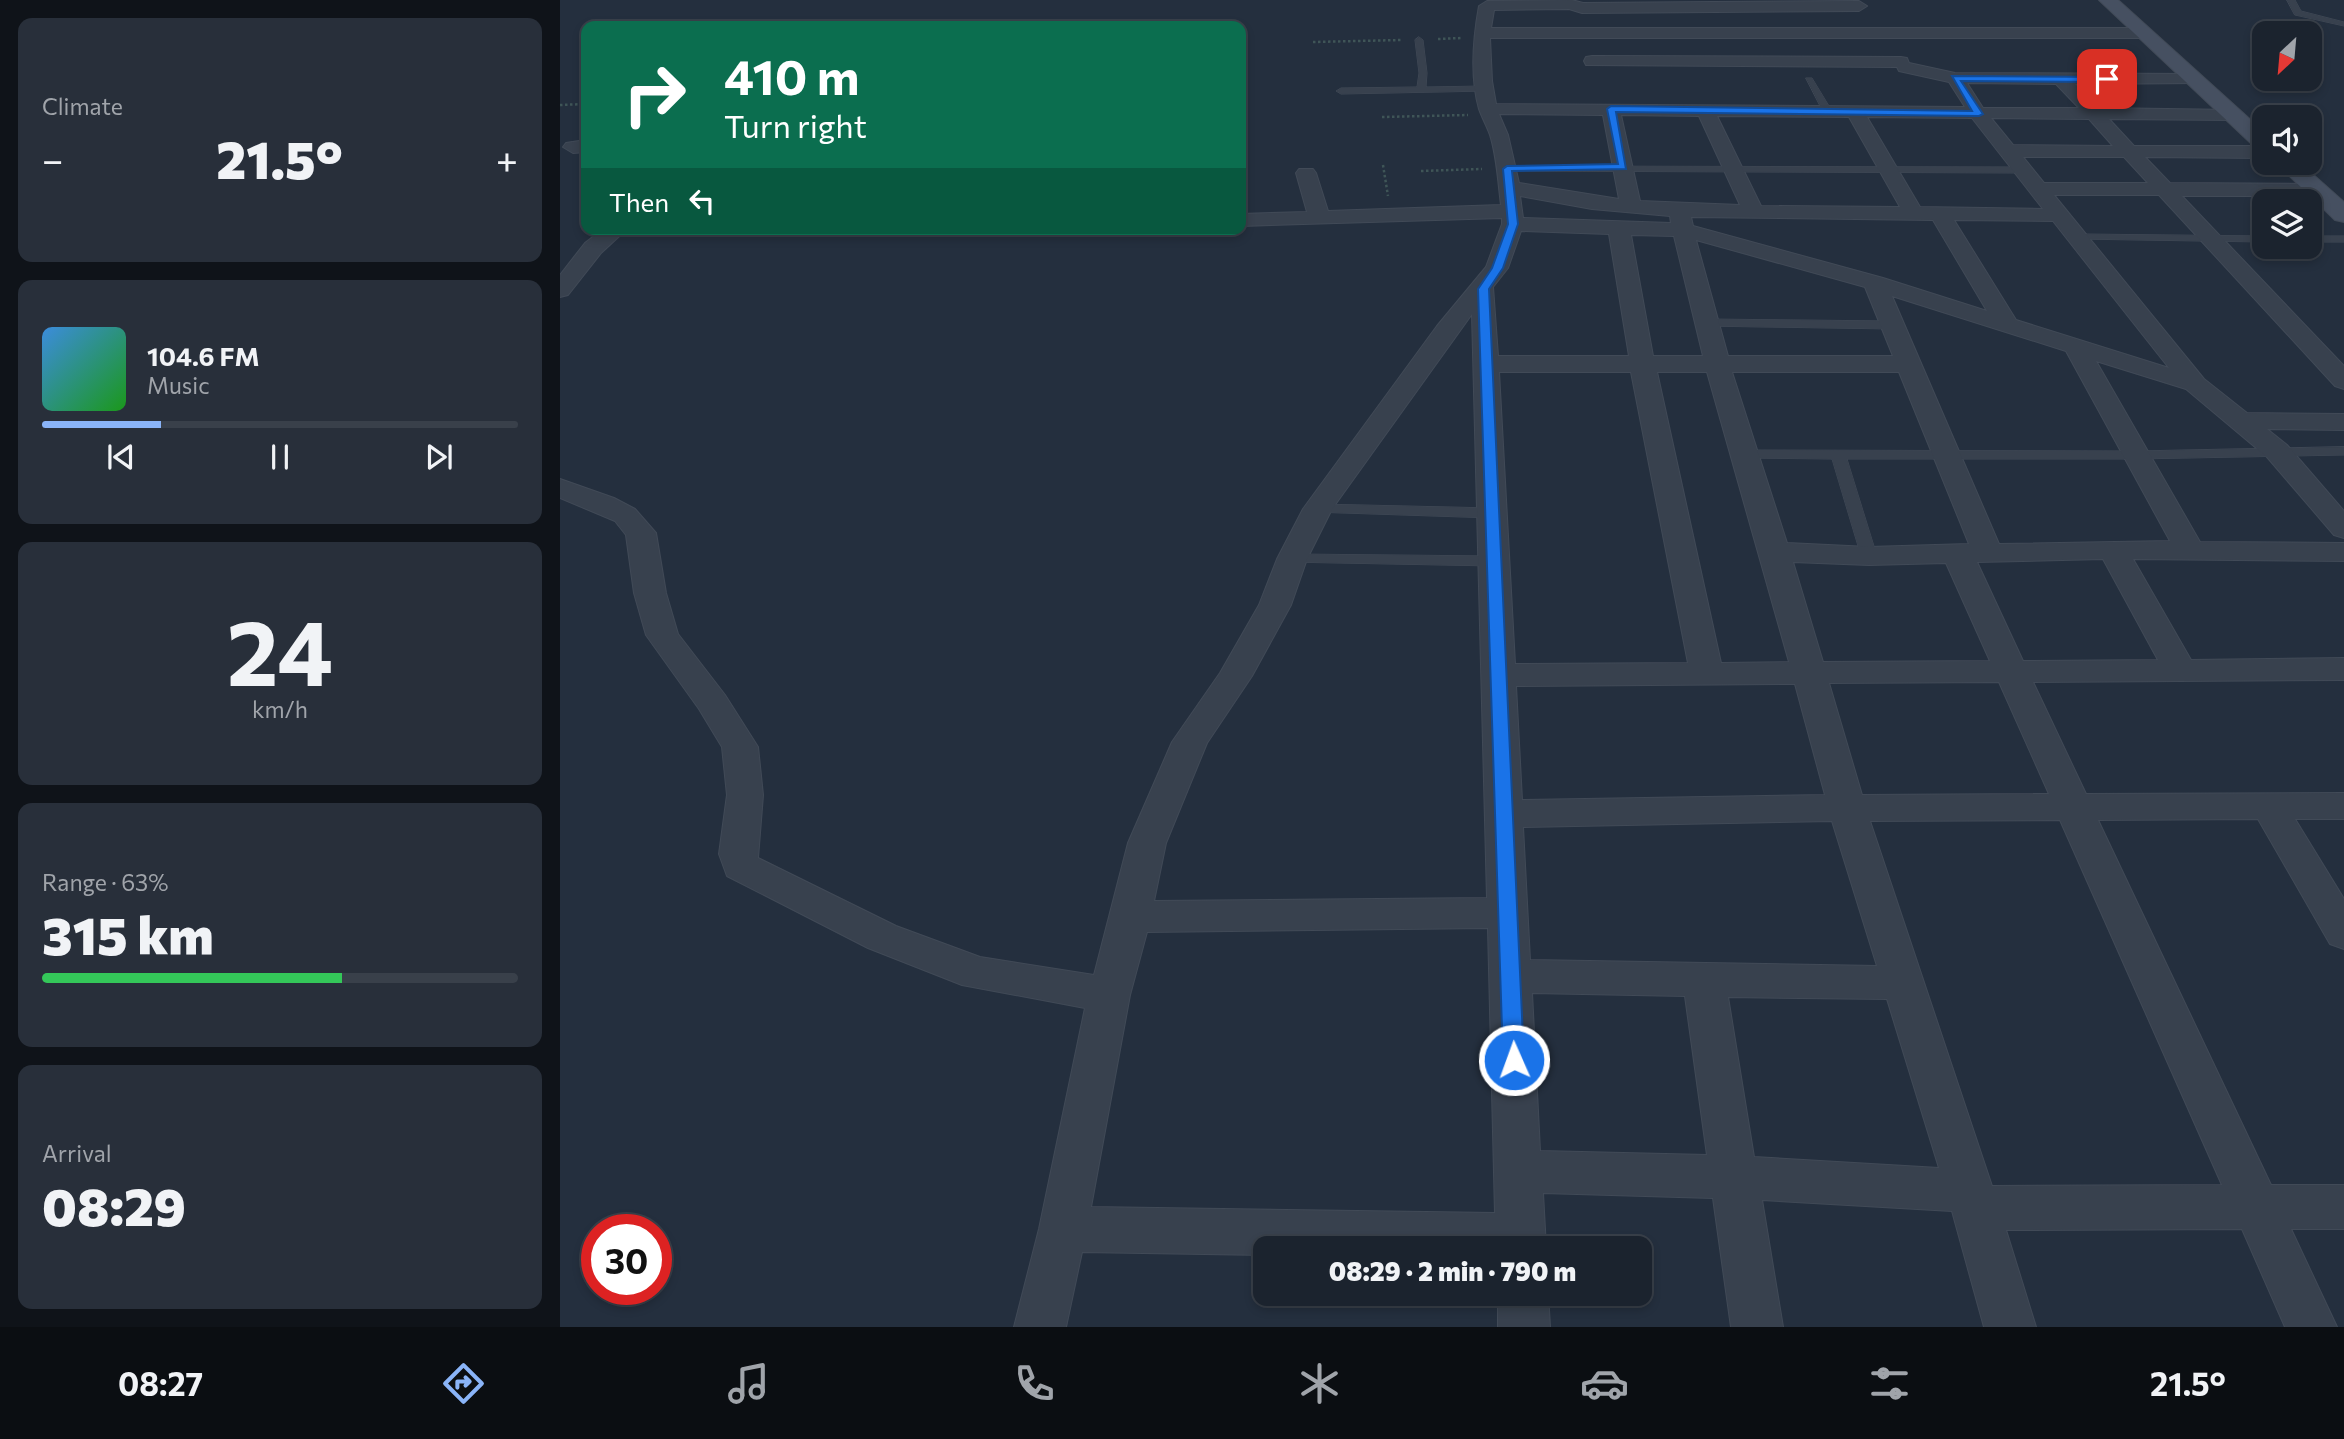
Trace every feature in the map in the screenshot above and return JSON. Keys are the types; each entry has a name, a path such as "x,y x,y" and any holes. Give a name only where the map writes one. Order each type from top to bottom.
{"street":[{"path":"2108,0 2252,132"},
{"path":"2128,0 2252,108"},
{"path":"1040,1327 1063,1229 1109,995 1131,917 1147,843 1190,742 1236,676 1269,617 1292,559 1318,509 1446,331 1483,289 1497,268 1512,218 1509,178 1484,89 1482,35 1485,9 1490,4 1677,8 1861,3 1936,112"},
{"path":"1582,8 1601,97 1623,167 1625,218 1642,362 1706,673"},
{"path":"1677,8 1703,68"},
{"path":"1482,35 1688,31 2145,33"},
{"path":"1592,61 1703,68 1903,65 1955,78 2194,79"},
{"path":"1955,78 1979,114 2195,384 2277,451 2344,529"},
{"path":"2061,79 2125,151 2344,381"},
{"path":"1489,112 1601,97 1827,111 2234,115"},
{"path":"1714,106 1734,169 1754,212"},
{"path":"1854,111 1914,214"},
{"path":"2009,151 2252,152"},
{"path":"2322,171 2344,192"},
{"path":"1307,173 1319,217"},
{"path":"2301,175 2317,189"},
{"path":"1509,178 1625,218"},
{"path":"2041,189 2252,190"},
{"path":"2322,194 2344,215"},
{"path":"1246,220 1391,214 1682,221 1754,212 2061,215"},
{"path":"1940,214 2008,326"},
{"path":"1682,221 2195,384"},
{"path":"1682,221 1705,323 1847,808 2010,1327"},
{"path":"560,290 593,248 609,235"},
{"path":"1875,283 1947,455 1973,554 2011,671 2312,1327"},
{"path":"1483,289 1520,1236"},
{"path":"2076,347 2190,551"},
{"path":"1487,364 1909,364"},
{"path":"2241,421 2344,422"},
{"path":"560,488 604,504 625,515 641,534 650,593 662,635 713,702 740,747 744,795 738,854 741,866 882,937 977,973 1109,995"},
{"path":"1774,552 1869,556 2113,550 2344,552"},
{"path":"2113,550 2180,670"},
{"path":"1499,675 2344,669"},
{"path":"1504,814 1847,808 2344,806"},
{"path":"2269,807 2344,933"},
{"path":"1131,917 1508,913"},
{"path":"1510,976 1903,983"},
{"path":"1704,980 1757,1327"},
{"path":"1518,1171 1734,1177 1972,1199 2257,1208 2344,1208"},
{"path":"1063,1229 1309,1236"},
{"path":"1523,1306 1524,1327"}],"lane":[{"path":"2291,0 2298,13 2344,24"},
{"path":"1419,40 1423,73 1421,90"},
{"path":"1809,80 1827,111"},
{"path":"1341,91 1484,89"},
{"path":"1509,178 1623,167 2024,170"},
{"path":"2080,237 2252,239"},
{"path":"2322,239 2344,239"},
{"path":"1705,323 1893,325"},
{"path":"1744,454 2136,455 2344,451"},
{"path":"1838,454 1869,556"},
{"path":"1318,509 1493,513"},
{"path":"1292,559 1494,561"}],"path":[{"path":"1313,43 1482,35"},
{"path":"560,105 581,104"},
{"path":"1382,117 1489,112"},
{"path":"1383,165 1391,214"},
{"path":"1421,171 1509,178"}],"route":[{"path":"1514,1060 1483,289 1505,251 1513,224 1507,169 1623,167 1611,109 1979,114 1955,78 2107,79"}]}
